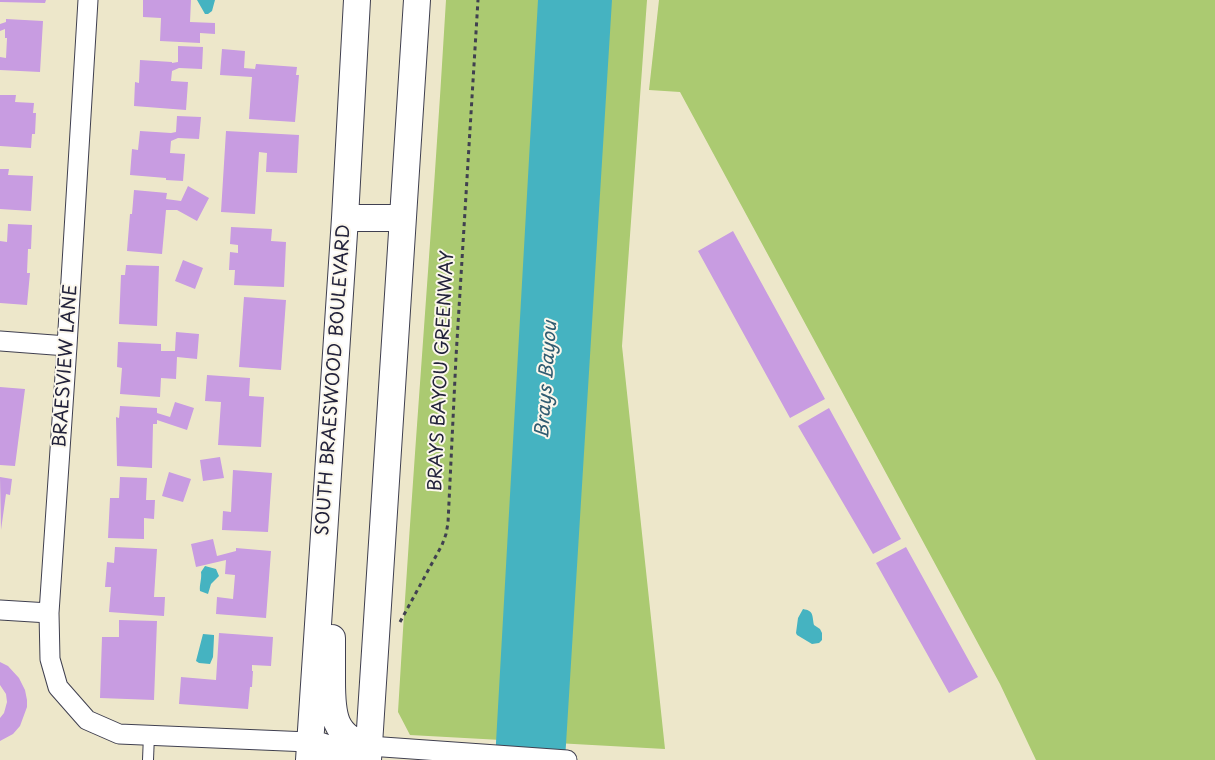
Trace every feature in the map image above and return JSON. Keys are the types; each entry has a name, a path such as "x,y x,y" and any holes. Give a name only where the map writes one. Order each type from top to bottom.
{"main road":[{"name":"SOUTH BRAESWOOD BOULEVARD","path":"309,751 345,218 357,0"},
{"path":"369,753 417,0"},
{"path":"345,218 402,218"},
{"path":"320,587 332,621 332,708 341,730 369,753"},
{"path":"309,751 327,748 343,760"}],"street":[{"name":"BRAESVIEW LANE","path":"88,0 67,346 48,613 50,659 58,687 87,720 119,734 149,735"},
{"path":"0,341 67,346"},
{"path":"0,610 48,613"},
{"path":"149,735 309,751"},
{"path":"369,753 434,749 567,760"}],"lane":[{"path":"148,760 149,735"}],"path":[{"name":"BRAYS BAYOU GREENWAY","path":"399,624 442,545 448,523 456,357 478,0"}],"green space":[{"path":"446,0 647,0 622,346 665,749 410,735 398,712"},
{"path":"659,0 1215,0 1215,760 1036,760 1000,684 680,92 649,90"}],"water":[{"path":"197,0 215,0 212,11 205,14"},
{"name":"Brays Bayou","path":"538,0 612,0 565,760 495,760"},
{"path":"205,566 216,569 219,576 211,584 208,594 200,591 201,572"},
{"path":"803,609 811,612 814,625 822,633 822,640 819,643 812,644 796,633 798,618"},
{"path":"203,634 214,635 213,657 210,664 196,661"}],"building":[{"path":"0,0 46,0 45,3 0,2"},
{"path":"143,0 191,0 190,22 215,23 215,34 200,33 200,43 160,41 161,18 143,17"},
{"path":"6,19 43,21 40,72 0,70 0,57 6,58 7,38 5,38 5,29 0,31 0,24 6,22"},
{"path":"178,46 203,47 202,69 179,68 172,71 171,81 188,82 186,110 134,106 135,82 139,83 140,60 178,62"},
{"path":"222,49 245,51 244,68 255,69 256,64 297,67 296,75 299,75 295,122 249,119 252,77 220,75"},
{"path":"0,95 16,95 15,102 34,103 33,113 36,113 35,134 32,134 31,148 0,146"},
{"path":"177,116 201,117 199,139 178,138 171,141 170,153 185,154 183,181 130,175 132,149 138,150 140,131 176,132"},
{"path":"226,131 299,135 297,173 266,172 267,153 259,152 255,214 221,212"},
{"path":"0,169 9,169 8,175 33,176 31,211 0,209"},
{"path":"188,186 209,198 197,221 177,210 166,210 162,254 127,251 134,190 167,193 166,199 181,201"},
{"path":"8,224 32,225 31,249 28,249 27,273 30,273 27,305 0,303 0,241 7,242"},
{"path":"231,227 272,229 271,241 286,242 284,287 234,285 235,270 229,270 230,252 238,253 238,245 230,244"},
{"path":"733,231 825,399 790,418 698,251"},
{"path":"183,260 203,268 195,289 175,281"},
{"path":"126,265 159,266 157,326 119,324 121,275 125,275"},
{"path":"244,297 286,300 281,370 239,367"},
{"path":"176,332 199,334 197,359 177,357 176,379 161,378 160,397 120,394 122,368 117,367 118,342 161,344 161,351 175,351"},
{"path":"207,375 250,378 249,396 264,397 261,447 218,445 221,402 205,401"},
{"path":"0,387 25,389 15,466 0,465"},
{"path":"175,402 194,408 187,430 157,420 157,424 153,424 152,468 117,466 116,417 119,418 120,406 157,408 157,413 170,417"},
{"path":"829,408 901,539 873,554 798,426"},
{"path":"220,457 224,478 203,481 200,460"},
{"path":"233,470 272,473 268,532 222,530 223,511 231,512"},
{"path":"169,472 191,479 183,502 162,496"},
{"path":"0,477 12,479 10,495 6,494 1,530"},
{"path":"120,477 147,478 146,500 155,500 154,519 144,518 144,539 108,538 110,498 119,498"},
{"path":"213,539 217,556 236,551 236,548 271,551 266,618 216,614 217,597 233,599 235,575 225,574 226,560 196,567 191,544"},
{"path":"115,547 157,549 154,597 165,597 164,616 109,612 111,587 105,587 107,562 114,563"},
{"path":"906,547 978,677 949,693 876,563"},
{"path":"119,620 157,621 154,700 100,698 102,637 119,637"},
{"path":"219,633 273,637 271,666 252,665 252,687 250,687 248,709 179,704 181,677 216,680"},
{"path":"0,662 8,666 19,678 25,690 27,707 20,726 13,734 0,741 0,718 4,713 7,702 6,694 0,685"}]}
